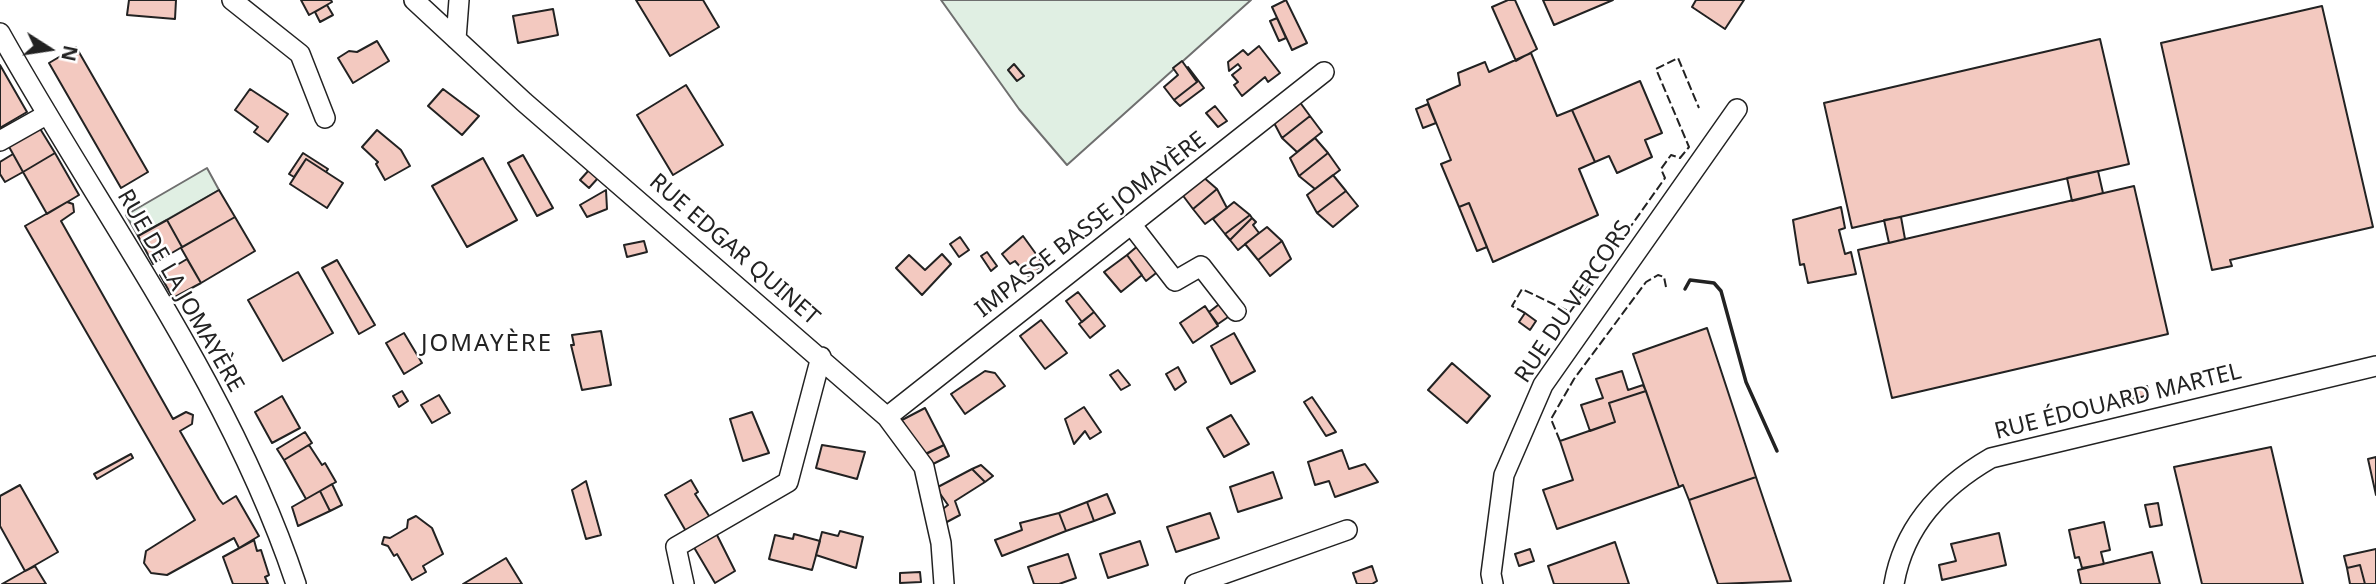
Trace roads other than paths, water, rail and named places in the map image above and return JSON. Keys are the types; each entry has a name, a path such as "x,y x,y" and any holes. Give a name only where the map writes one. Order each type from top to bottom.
{"street":[{"path":"232,0 300,54 325,118"},
{"name":"RUE EDGAR QUINET","path":"414,0 524,102 887,417 924,467 942,543 944,584"},
{"path":"456,38 459,0"},
{"name":"RUE DE LA JOMAYÈRE","path":"0,33 46,115 104,205 219,406 275,520 296,584"},
{"name":"IMPASSE BASSE JOMAYÈRE","path":"887,417 1324,72"},
{"name":"RUE DU VERCORS","path":"1493,584 1491,574 1504,475 1543,385 1737,109"},
{"path":"0,141 46,115"},
{"path":"1131,224 1175,281 1201,266 1236,311"},
{"path":"684,584 676,547 788,482 821,357"},
{"name":"RUE ÉDOUARD MARTEL","path":"1894,584 1898,563 1915,524 1938,496 1991,458 2376,366"},
{"path":"1195,584 1347,530"}],"district":[{"name":"JOMAYÈRE","path":"487,344"}]}
